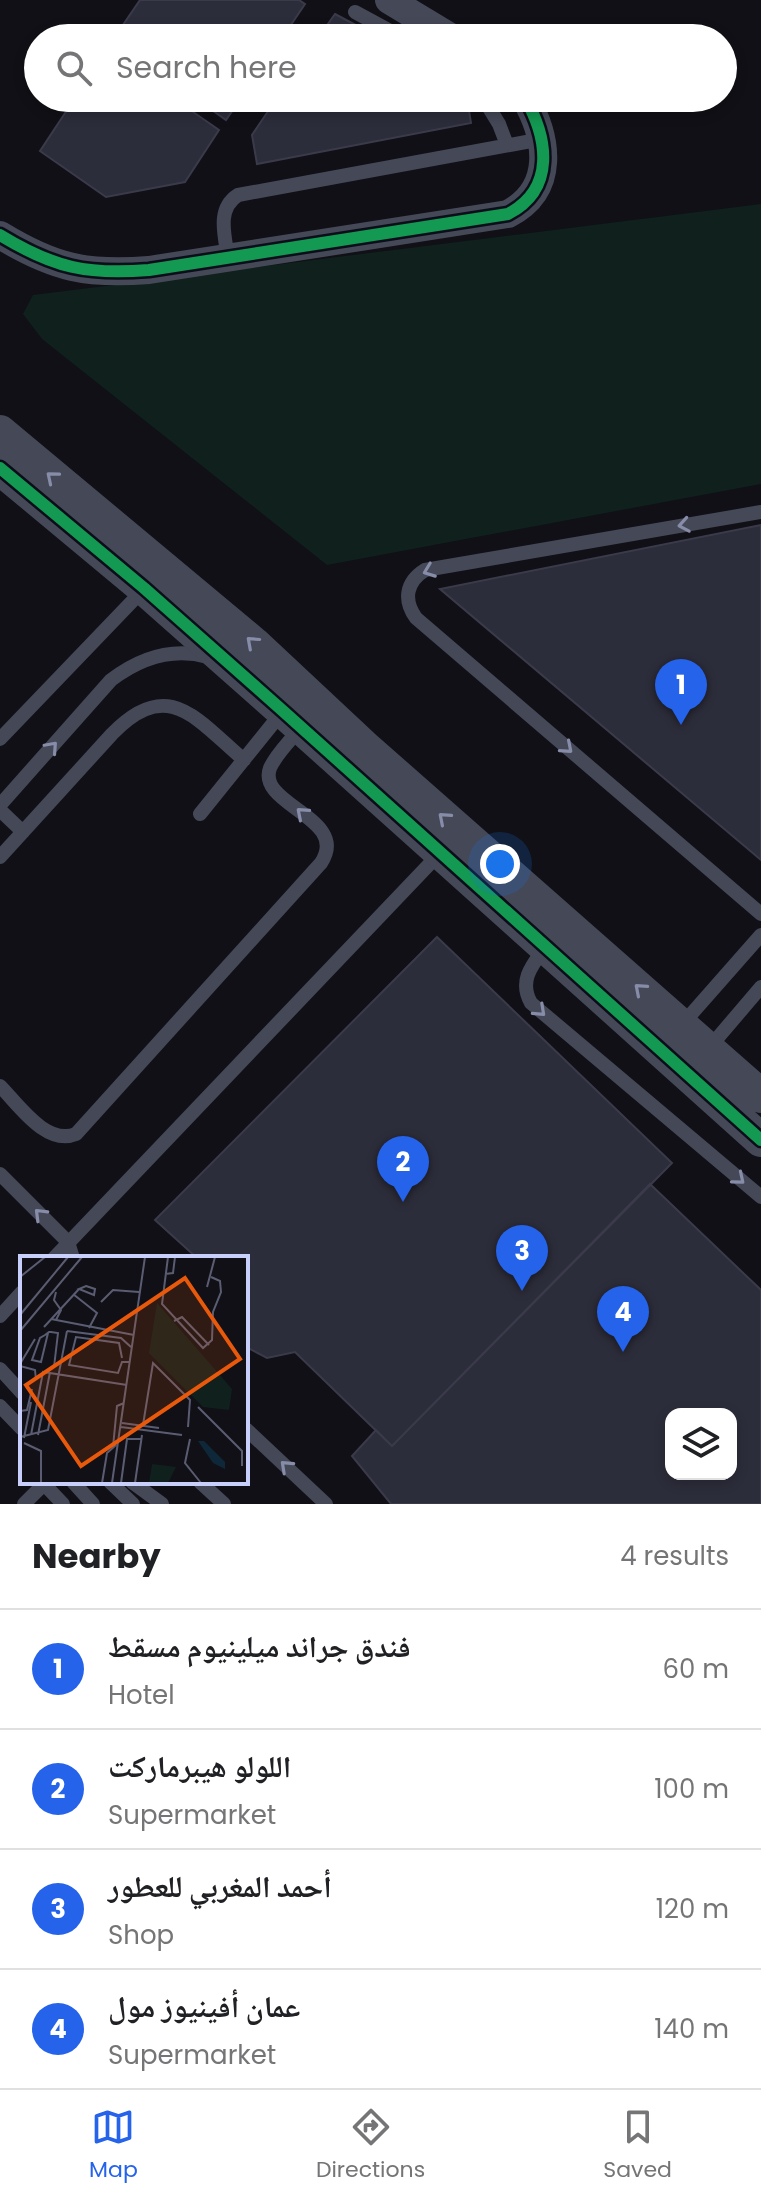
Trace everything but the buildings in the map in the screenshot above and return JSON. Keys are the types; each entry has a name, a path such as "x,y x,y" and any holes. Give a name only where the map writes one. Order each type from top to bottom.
{"street":[{"path":"389,0 429,24"},
{"path":"0,235 30,254 69,268 109,273 228,258 508,214 522,207 533,196 540,182 542,139 533,112"},
{"path":"0,432 254,644 684,1048 761,1140"},
{"path":"0,468 144,588 547,945 684,1048 761,1096"}],"lane":[{"path":"355,12 377,24"},
{"path":"492,112 507,145"},
{"path":"228,258 224,209 238,195 542,139"},
{"path":"761,512 425,570 411,583 407,602 416,618 761,914"},
{"path":"0,739 144,588"},
{"path":"23,832 0,808 111,680 124,670 153,657 185,653 231,665"},
{"path":"0,857 129,717 142,709 155,705 183,710 244,760"},
{"path":"200,814 244,760 292,719"},
{"path":"0,1086 47,1132 61,1138 76,1134 321,863 327,851 322,831 276,791 269,780 271,767 292,719"},
{"path":"56,1256 441,852"},
{"path":"684,1048 761,935"},
{"path":"547,945 526,977 526,995 531,1003 761,1197"},
{"path":"684,1048 761,987"},
{"path":"0,1174 68,1242 72,1256"},
{"path":"0,1316 20,1296"},
{"path":"0,1369 20,1391"},
{"path":"0,1406 20,1427"},
{"path":"248,1431 326,1504"},
{"path":"24,1504 44,1484"},
{"path":"46,1484 63,1504"},
{"path":"75,1484 93,1504"},
{"path":"112,1484 133,1504"},
{"path":"135,1484 162,1504"},
{"path":"202,1484 224,1504"}],"green space":[{"path":"761,204 761,484 327,565 42,339 23,314 33,295"}],"cycle path":[{"path":"0,235 37,255 72,267 127,271 508,214 534,191 541,177 542,146 532,112"},
{"path":"0,468 144,588 761,1140"}],"place":[{"name":"فندق جراند ميلينيوم مسقط","path":"681,725"},
{"name":"اللولو هيبرماركت","path":"403,1202"},
{"name":"أحمد المغربي للعطور","path":"522,1291"},
{"name":"عمان أفينيوز مول","path":"623,1352"}]}
